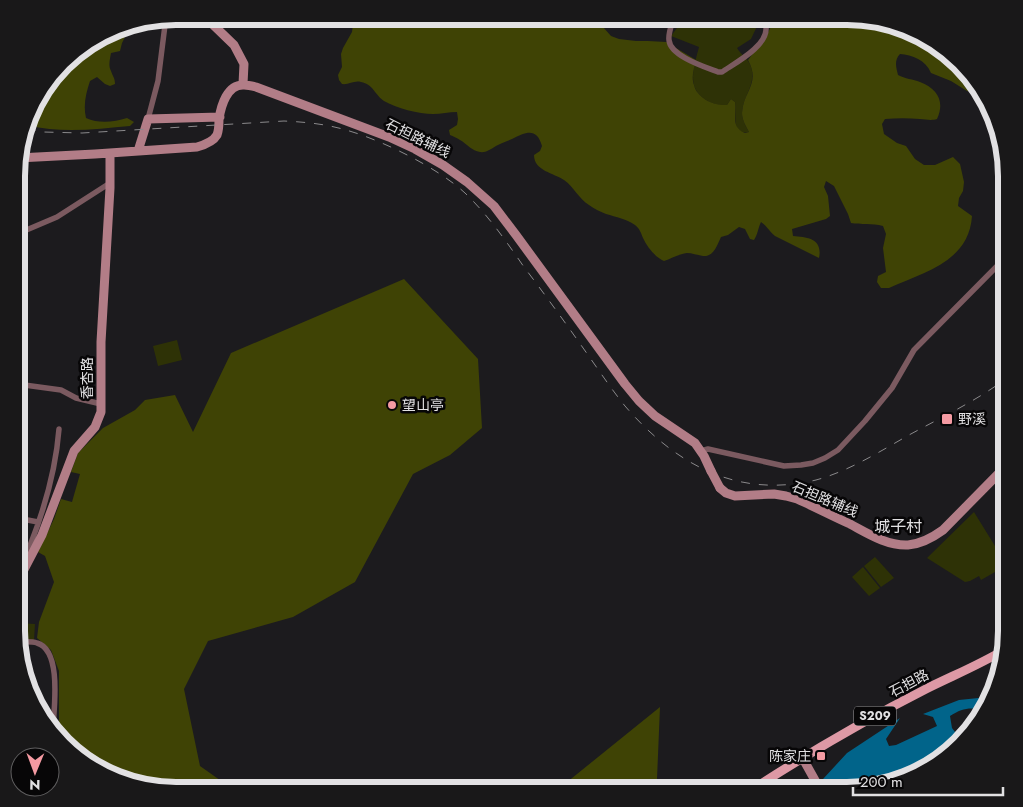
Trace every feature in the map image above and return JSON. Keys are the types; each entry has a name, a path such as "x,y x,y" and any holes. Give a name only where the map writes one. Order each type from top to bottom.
{"main road":[{"path":"26,158 197,147 211,141 216,135 221,107 228,94 235,87 243,84 244,64 234,45 213,25"},
{"name":"石担路辅线","path":"243,84 256,87 389,137 443,165 467,182 494,206 638,402 695,443 720,488 726,493 735,496 774,494 797,499 876,537 890,542 909,544 919,543 943,530 998,473"},
{"path":"138,151 148,119 220,117"},
{"name":"香杏路","path":"25,568 42,535 74,451 95,427 101,412 101,342 110,153"},
{"name":"石担路","path":"764,782 802,757 851,729 925,689 996,654"},
{"path":"802,757 816,782"}],"street":[{"path":"672,25 669,40 671,47 679,55 722,72 752,52 761,42 766,25"},
{"path":"148,119 158,81 165,26"},
{"path":"25,231 57,217 110,183"},
{"path":"701,451 708,449 784,466 813,463 832,454 866,421 892,388 914,350 998,265"},
{"path":"25,385 61,390 76,398 101,404"},
{"path":"25,556 31,544 45,501 57,449 59,429"},
{"path":"25,520 38,522"},
{"path":"25,642 38,643 48,651 55,674 53,719"}],"green space":[{"path":"674,25 758,25 751,39 737,48 749,62 752,73 751,85 744,101 742,113 743,121 749,132 743,132 737,127 735,102 731,99 727,105 715,104 701,96 696,90 693,77 699,47 671,36 677,28"},
{"path":"177,340 182,360 158,366 153,346"},
{"path":"974,512 998,551 998,570 981,580 979,576 965,582 927,558"},
{"path":"875,557 894,578 881,587 864,566"},
{"path":"863,567 880,588 869,596 852,577"},
{"path":"25,623 35,624 34,640 25,639"}],"shaded area":[{"path":"353,25 604,25 603,27 611,36 636,41 666,42 696,60 693,82 696,90 702,97 712,103 727,105 731,99 735,102 736,124 745,133 749,132 743,121 743,105 753,75 748,60 764,40 771,25 857,25 895,33 922,45 939,56 967,84 972,92 931,73 929,68 918,59 900,54 896,61 898,75 920,82 931,88 940,102 939,113 937,119 932,120 885,119 882,124 884,134 897,143 906,146 915,159 924,165 935,165 953,157 960,164 964,182 958,206 972,216 969,232 963,244 954,255 943,263 889,288 881,288 877,282 878,276 886,272 883,248 886,234 883,226 851,223 834,186 826,181 824,187 828,196 830,216 826,219 792,229 793,236 809,238 816,243 820,252 819,258 775,236 761,222 754,240 750,239 745,229 739,227 728,235 721,237 715,250 710,255 703,256 687,253 664,261 657,257 649,248 635,225 593,208 582,200 564,180 537,165 534,155 540,151 542,146 540,140 534,134 522,134 487,151 477,151 450,135 449,130 457,125 457,112 433,114 408,110 384,101 365,83 342,84 338,75 342,67 341,54 352,32"},
{"path":"127,34 120,51 111,53 110,67 115,84 110,86 97,77 90,81 85,99 85,108 86,118 96,121 117,121 127,118 134,122 130,126 79,130 34,126 41,109 63,77 92,51"},
{"path":"404,279 478,359 482,428 450,455 413,474 355,582 293,617 208,641 184,689 200,766 223,782 166,782 137,777 109,766 92,756 69,738 60,728 59,671 51,650 37,638 39,622 54,582 45,556 38,552 54,519 61,499 72,502 80,474 71,472 78,453 103,428 135,410 145,400 175,395 193,432 231,353"},
{"path":"660,707 656,782 567,782"}],"water":[{"path":"982,698 976,709 958,711 950,716 952,728 956,734 939,751 931,756 914,766 886,777 866,781 820,782 847,753 900,718 886,739 889,746 896,745 937,726 933,717 923,714 959,700"}],"railway":[{"path":"33,129 43,132 82,133 284,121 300,122 346,130 409,156 454,184 481,210 615,394 644,427 687,460 710,472 734,480 760,485 787,485 828,476 875,454 998,384"}],"place":[{"name":"望山亭","path":"392,405"},
{"name":"野溪","path":"947,419"},
{"name":"陈家庄","path":"821,756"}],"district":[{"name":"城子村","path":"898,526"}]}
